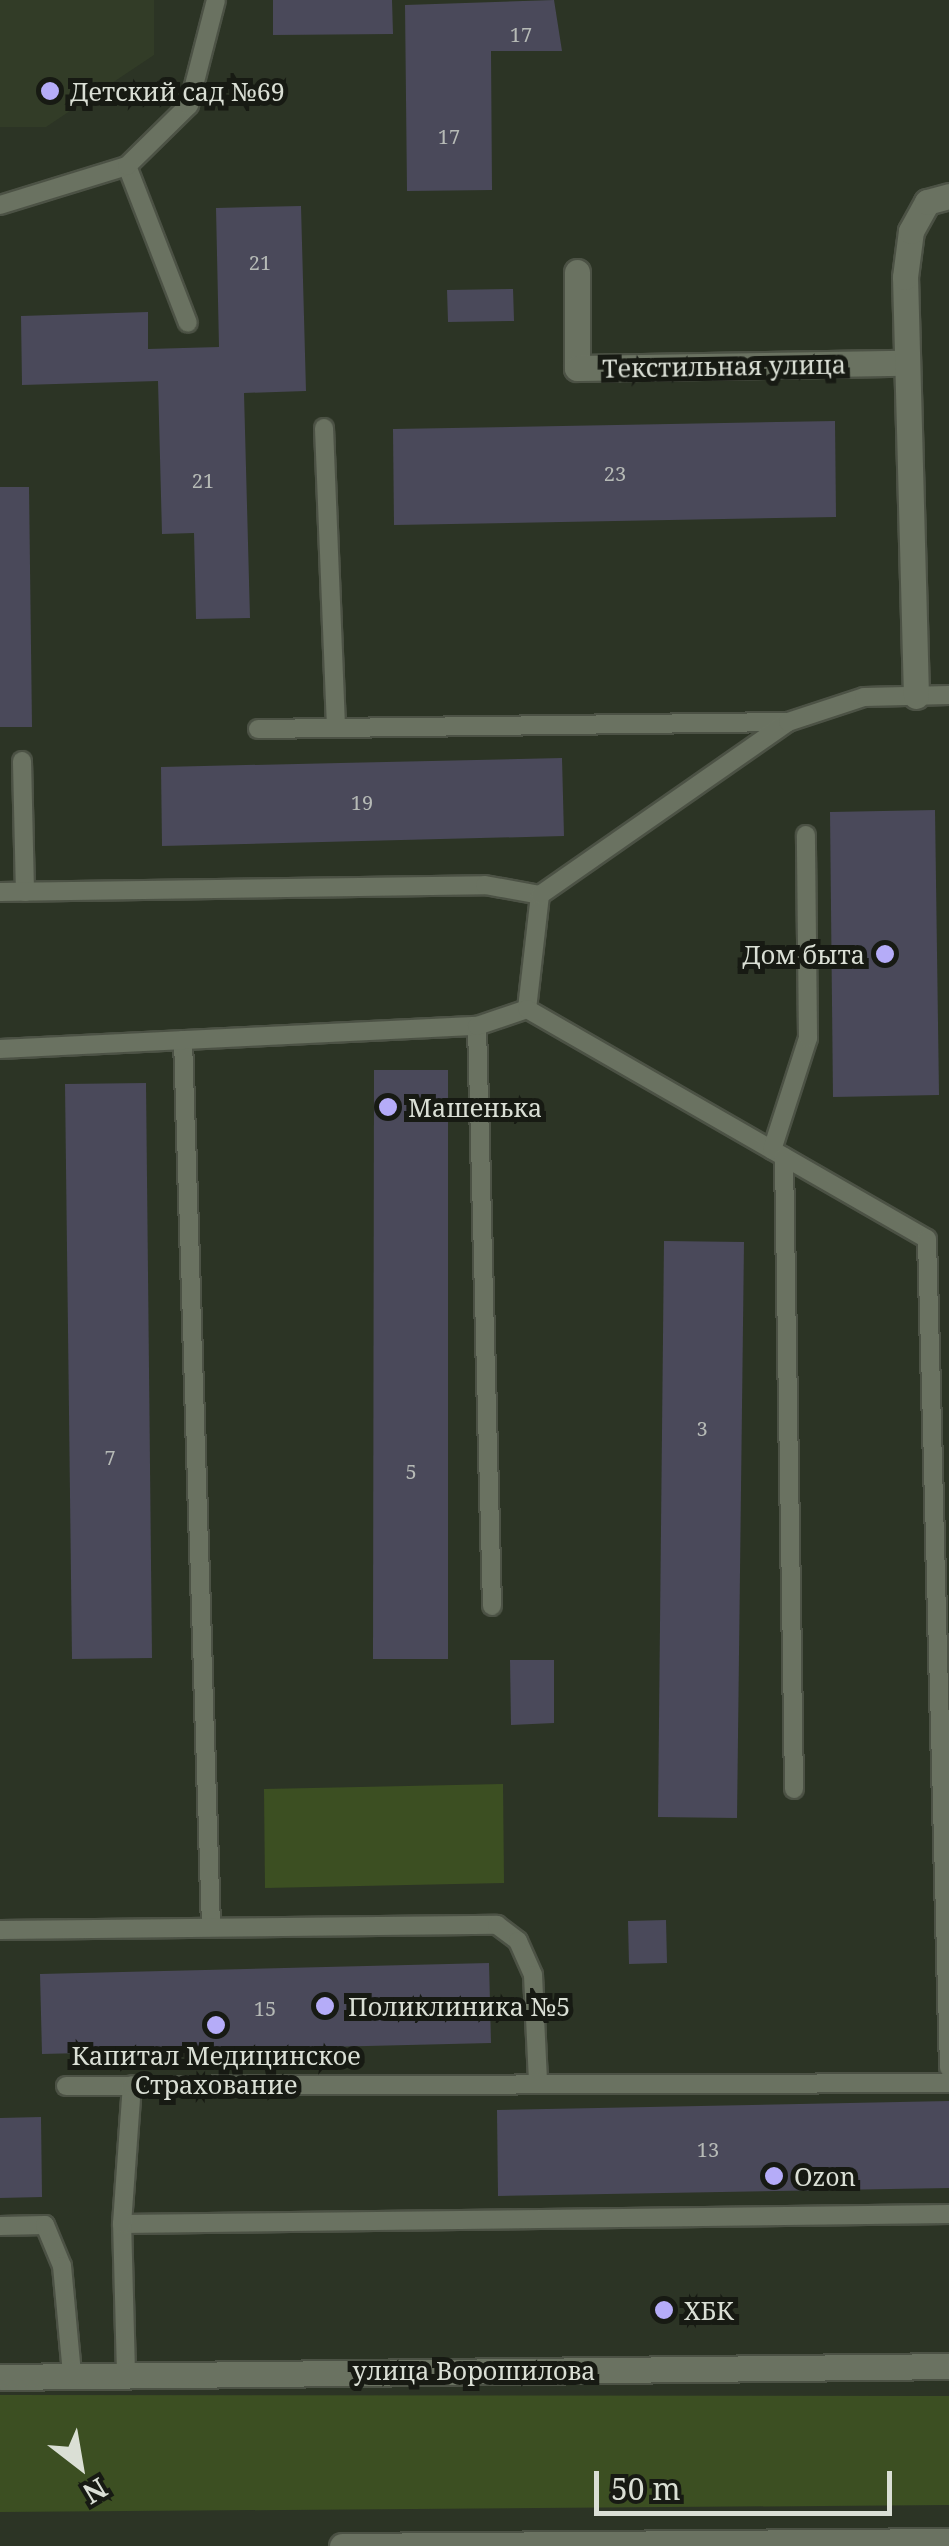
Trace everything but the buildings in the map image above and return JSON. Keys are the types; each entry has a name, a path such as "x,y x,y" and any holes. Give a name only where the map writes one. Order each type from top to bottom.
{"main road":[{"path":"916,696 907,363 911,232 928,202 949,196"},
{"name":"Текстильная улица","path":"577,272 578,368 907,363"},
{"name":"улица Ворошилова","path":"0,2377 126,2372 949,2366"},
{"path":"342,2546 949,2541"}],"lane":[{"path":"0,205 26,192 126,166 189,105 216,1"},
{"path":"126,166 188,322"},
{"path":"0,192 26,192"},
{"path":"324,428 336,728"},
{"path":"258,729 788,722 864,698 949,695"},
{"path":"0,892 485,885 540,894 788,722"},
{"path":"22,761 25,892"},
{"path":"794,1789 778,1153 808,1038 806,836"},
{"path":"527,1009 540,894"},
{"path":"0,1049 477,1026 527,1009 927,1239 949,1240"},
{"path":"477,1026 492,1606"},
{"path":"183,1040 211,1926"},
{"path":"927,1239 949,2068"},
{"path":"0,1930 497,1925 518,1941 533,1976 538,2080"},
{"path":"66,2086 538,2080 949,2084"},
{"path":"126,2372 122,2224 132,2085"},
{"path":"122,2224 949,2214"},
{"path":"0,2226 45,2225 62,2266 72,2374"}],"shaded area":[{"name":"Детский сад №69","path":"0,0 154,0 154,55 46,127 0,127"}],"green space":[{"path":"503,1784 504,1883 265,1888 264,1789"},
{"path":"0,2395 949,2396 949,2505 0,2512"}],"place":[{"name":"Детский сад №69","path":"50,91"},
{"name":"Дом быта","path":"885,954"},
{"name":"Машенька","path":"388,1107"},
{"name":"Поликлиника №5","path":"325,2006"},
{"name":"Капитал Медицинское Страхование","path":"216,2025"},
{"name":"Ozon","path":"774,2176"},
{"name":"ХБК","path":"664,2310"}]}
